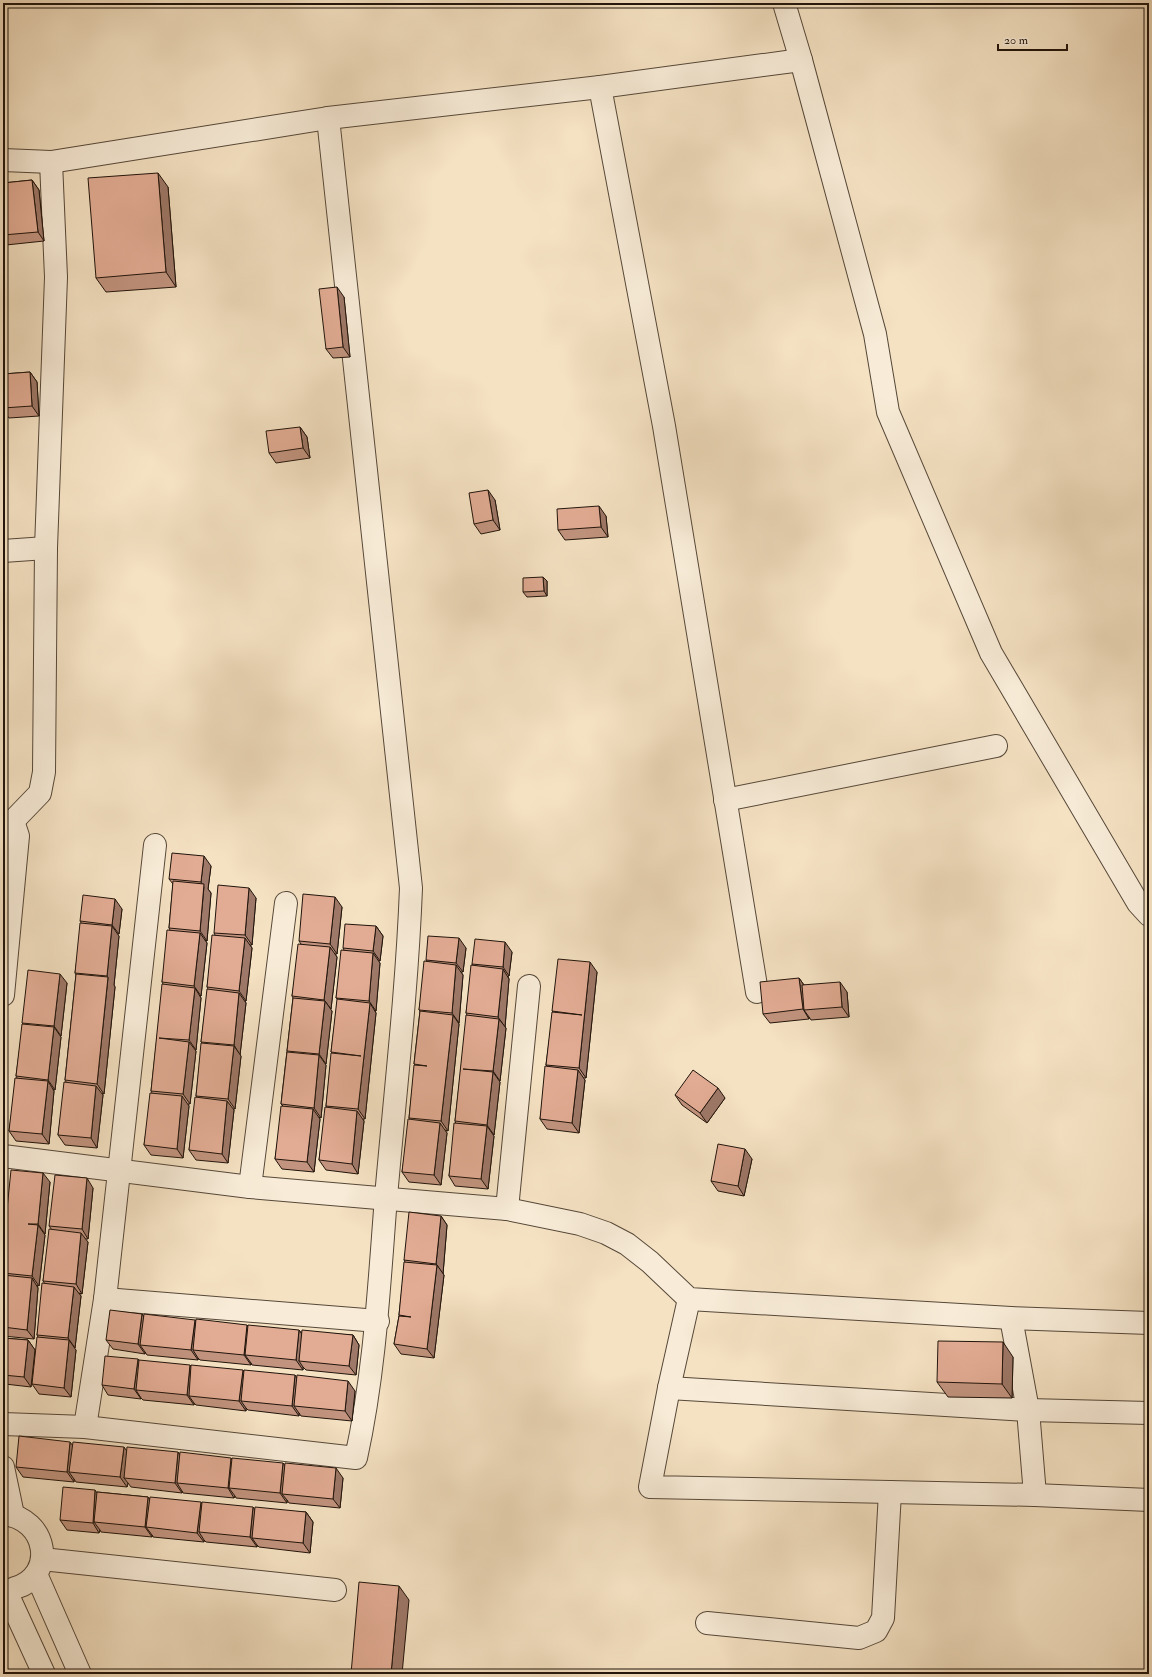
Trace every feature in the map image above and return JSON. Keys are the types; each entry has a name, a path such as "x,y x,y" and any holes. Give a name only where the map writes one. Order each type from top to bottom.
{"street":[{"path":"784,3 801,60 875,334 888,412 991,653 1138,903 1149,915"},
{"path":"3,160 51,162 328,118 600,87 801,60"},
{"path":"600,87 664,426 757,992"},
{"path":"3,1424 85,1427 356,1458 365,1418 378,1321 386,1198 408,960 411,888 328,118"},
{"path":"3,995 18,836 8,825 40,792 44,772 46,548 56,278 51,162"},
{"path":"3,551 46,548"},
{"path":"725,800 996,746"},
{"path":"85,1427 105,1299 155,845"},
{"path":"250,1187 286,903"},
{"path":"507,1209 529,986"},
{"path":"3,1156 250,1187 507,1209 580,1224 606,1233 626,1244 650,1262 689,1299 1011,1318 1149,1322"},
{"path":"105,1299 378,1321"},
{"path":"689,1299 669,1388 650,1487 1035,1495 1149,1500"},
{"path":"1011,1318 1028,1410 1035,1495"},
{"path":"669,1388 1028,1410 1149,1413"},
{"path":"3,1467 8,1515 27,1522 36,1532 42,1545 39,1566 80,1674"},
{"path":"707,1623 859,1638 876,1631 883,1618 890,1492"},
{"path":"39,1566 335,1590"},
{"path":"39,1566 23,1586 4,1591 44,1674"}],"building":[{"path":"158,173 166,272 96,278 88,178"},
{"path":"32,180 38,232 3,235 3,183"},
{"path":"337,287 343,347 326,349 319,289"},
{"path":"30,372 32,406 3,408 3,374"},
{"path":"300,427 303,448 269,453 266,431"},
{"path":"488,490 493,520 474,524 469,493"},
{"path":"599,506 601,527 558,530 557,509"},
{"path":"543,577 544,591 523,592 523,578"},
{"path":"172,853 204,856 201,882 169,879"},
{"path":"173,881 204,884 200,931 169,928"},
{"path":"218,885 249,888 245,935 214,933"},
{"path":"303,894 335,897 330,944 299,941"},
{"path":"83,895 115,899 112,925 80,921"},
{"path":"80,923 112,926 107,976 75,973"},
{"path":"345,924 376,926 373,951 343,948"},
{"path":"167,930 200,933 194,986 162,982"},
{"path":"212,935 245,938 239,991 207,987"},
{"path":"428,936 459,938 456,963 426,960"},
{"path":"475,939 505,942 503,967 472,964"},
{"path":"298,944 330,947 324,1000 292,996"},
{"path":"341,950 373,953 369,1001 336,998"},
{"path":"558,959 590,962 579,1068 546,1065 552,1012 582,1015 552,1011"},
{"path":"424,961 456,965 452,1013 419,1010"},
{"path":"471,965 503,969 498,1017 466,1013"},
{"path":"28,970 60,974 54,1026 22,1023"},
{"path":"76,974 108,977 97,1084 65,1080"},
{"path":"799,978 803,1009 763,1014 760,982"},
{"path":"840,982 842,1007 804,1010 802,985"},
{"path":"162,984 195,988 189,1040 159,1038 189,1042 183,1094 151,1091"},
{"path":"207,989 239,993 234,1045 201,1042"},
{"path":"293,998 325,1001 319,1054 287,1051"},
{"path":"337,999 370,1003 358,1109 326,1106 331,1053 361,1056 331,1052"},
{"path":"420,1011 453,1015 441,1121 409,1118 414,1065 427,1066 414,1064"},
{"path":"466,1015 499,1019 493,1071 463,1069 493,1072 487,1125 455,1121"},
{"path":"22,1024 54,1027 48,1080 16,1076"},
{"path":"201,1043 234,1046 228,1099 196,1096"},
{"path":"287,1052 319,1055 314,1108 281,1104"},
{"path":"545,1066 578,1070 572,1123 540,1119"},
{"path":"693,1070 718,1088 700,1113 675,1095"},
{"path":"15,1078 48,1081 42,1134 9,1131"},
{"path":"64,1082 96,1086 91,1138 58,1135"},
{"path":"150,1093 182,1096 177,1149 144,1145"},
{"path":"195,1097 227,1101 222,1154 189,1150"},
{"path":"281,1106 313,1109 307,1162 275,1159"},
{"path":"325,1107 357,1111 352,1164 319,1160"},
{"path":"408,1119 440,1123 434,1175 402,1172"},
{"path":"454,1123 487,1126 481,1179 449,1176"},
{"path":"718,1144 745,1149 738,1186 711,1181"},
{"path":"11,1170 43,1173 38,1224 28,1224 38,1225 32,1276 3,1273 3,1249"},
{"path":"55,1175 87,1178 82,1229 49,1226"},
{"path":"409,1212 441,1216 436,1264 404,1260"},
{"path":"49,1229 81,1233 76,1284 43,1281"},
{"path":"404,1262 437,1265 427,1349 394,1344 399,1316 411,1317 399,1315"},
{"path":"3,1275 32,1278 27,1330 3,1327"},
{"path":"42,1283 74,1287 68,1338 37,1335"},
{"path":"110,1310 142,1314 138,1344 106,1340"},
{"path":"144,1314 195,1320 191,1350 140,1345"},
{"path":"196,1319 247,1325 244,1355 193,1350"},
{"path":"248,1325 299,1330 296,1360 245,1355"},
{"path":"302,1330 353,1335 349,1366 299,1361"},
{"path":"37,1337 69,1340 64,1388 32,1384"},
{"path":"3,1338 28,1340 24,1377 3,1375"},
{"path":"938,1341 1003,1342 1002,1384 937,1382"},
{"path":"105,1356 138,1359 134,1389 102,1385"},
{"path":"139,1360 190,1365 187,1395 136,1390"},
{"path":"191,1365 243,1370 239,1401 189,1396"},
{"path":"244,1370 295,1375 292,1406 241,1401"},
{"path":"297,1375 348,1381 345,1411 294,1406"},
{"path":"19,1436 70,1442 67,1472 16,1467"},
{"path":"73,1442 124,1447 120,1477 69,1472"},
{"path":"127,1447 178,1452 175,1483 124,1478"},
{"path":"180,1452 231,1458 228,1488 177,1483"},
{"path":"232,1458 283,1463 280,1493 229,1488"},
{"path":"285,1463 336,1468 333,1499 282,1494"},
{"path":"63,1487 95,1490 93,1523 60,1520"},
{"path":"97,1492 148,1497 145,1527 94,1522"},
{"path":"150,1497 201,1502 197,1533 146,1527"},
{"path":"202,1502 253,1507 250,1537 199,1532"},
{"path":"255,1507 306,1512 303,1543 252,1538"},
{"path":"359,1582 399,1586 391,1674 351,1674"}]}
